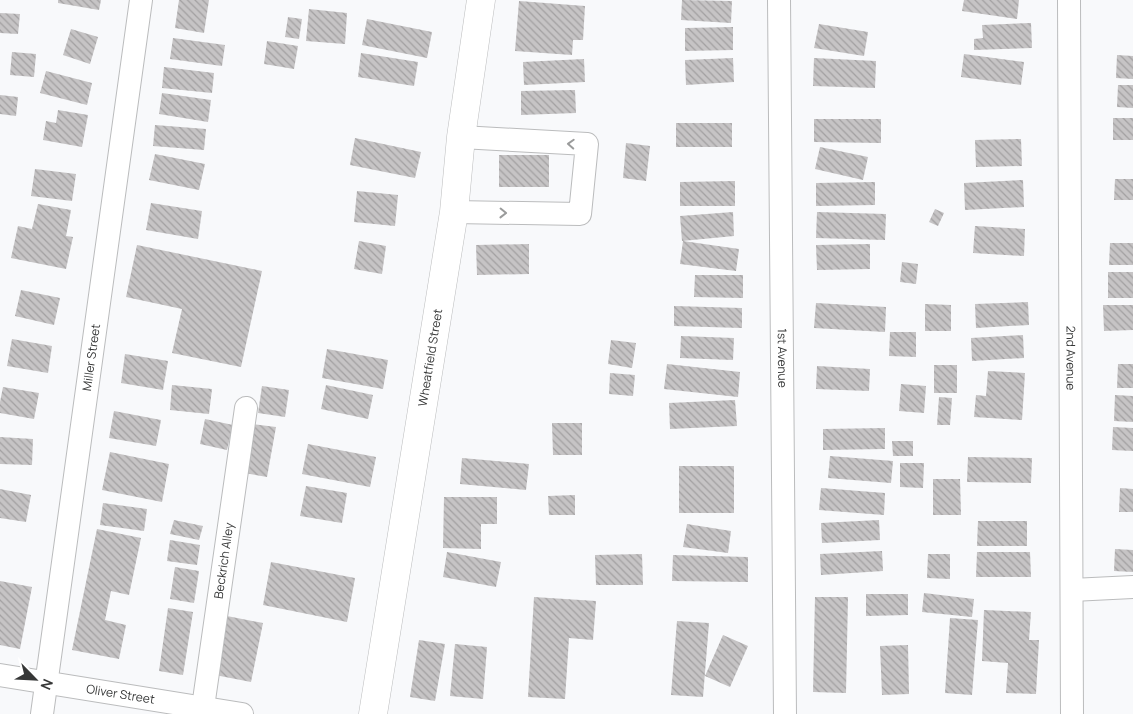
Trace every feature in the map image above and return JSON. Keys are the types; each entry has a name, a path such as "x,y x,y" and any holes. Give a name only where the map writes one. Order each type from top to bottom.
{"main road":[{"name":"Wheatfield Street","path":"373,714 454,212 461,137 480,0"}],"street":[{"name":"Miller Street","path":"42,714 141,0"},
{"name":"1st Avenue","path":"779,0 785,714"},
{"name":"2nd Avenue","path":"1069,0 1072,714"},
{"path":"454,212 580,214 587,144 461,137"},
{"name":"Beckrich Alley","path":"202,711 246,408"},
{"path":"1072,590 1133,587"},
{"name":"Oliver Street","path":"0,675 202,711 242,714"}],"building":[{"path":"58,0 101,0 99,10 58,3"},
{"path":"179,0 209,0 204,33 175,28"},
{"path":"682,0 732,1 731,23 681,20"},
{"path":"964,0 1019,0 1017,19 962,11"},
{"path":"519,1 585,6 583,40 573,40 572,55 515,51"},
{"path":"309,9 347,13 345,44 306,41"},
{"path":"0,13 20,14 18,34 0,33"},
{"path":"288,17 302,19 299,39 285,37"},
{"path":"367,19 432,32 427,58 362,45"},
{"path":"1031,23 1032,48 974,50 974,39 983,38 982,25"},
{"path":"819,24 868,32 864,56 814,48"},
{"path":"733,27 733,50 685,51 685,28"},
{"path":"71,29 98,37 90,64 63,55"},
{"path":"173,38 225,45 222,66 170,59"},
{"path":"267,41 298,46 294,69 264,64"},
{"path":"12,52 36,54 34,77 10,75"},
{"path":"361,53 418,62 414,86 358,77"},
{"path":"964,54 1024,62 1021,85 961,77"},
{"path":"1117,55 1133,56 1133,79 1116,78"},
{"path":"733,58 734,82 686,85 685,60"},
{"path":"814,58 876,61 875,88 813,86"},
{"path":"584,59 585,82 524,85 523,62"},
{"path":"164,67 214,73 212,93 162,88"},
{"path":"46,71 92,83 87,105 40,93"},
{"path":"1118,85 1133,85 1133,108 1117,107"},
{"path":"575,90 576,113 521,115 521,91"},
{"path":"162,93 211,100 208,122 159,114"},
{"path":"0,95 18,97 16,116 0,114"},
{"path":"58,110 88,115 82,147 43,140 46,121 56,123"},
{"path":"1113,118 1133,118 1133,140 1113,140"},
{"path":"814,119 881,119 881,143 814,142"},
{"path":"676,123 732,123 732,147 676,147"},
{"path":"155,125 206,129 204,150 153,146"},
{"path":"355,138 421,152 415,178 350,165"},
{"path":"1021,139 1022,166 976,167 975,140"},
{"path":"626,143 650,146 646,181 623,178"},
{"path":"820,147 868,157 863,180 815,169"},
{"path":"155,154 205,164 199,190 149,180"},
{"path":"499,155 549,155 549,187 499,187"},
{"path":"35,169 76,174 72,201 31,196"},
{"path":"1115,179 1133,179 1133,200 1114,200"},
{"path":"1023,180 1024,207 965,210 964,183"},
{"path":"735,181 735,206 680,206 680,182"},
{"path":"875,182 875,205 816,206 816,183"},
{"path":"357,191 398,195 395,226 354,222"},
{"path":"151,203 202,211 198,239 146,230"},
{"path":"38,204 71,210 66,236 73,237 66,269 11,258 18,226 32,229"},
{"path":"935,209 944,213 938,226 929,222"},
{"path":"733,212 734,236 682,241 680,216"},
{"path":"817,212 886,214 885,240 816,238"},
{"path":"975,226 1025,229 1024,256 973,253"},
{"path":"359,241 386,246 382,274 354,269"},
{"path":"683,241 739,249 736,271 680,264"},
{"path":"1110,243 1133,243 1133,265 1109,265"},
{"path":"529,244 529,274 477,275 476,245"},
{"path":"870,244 870,269 817,270 816,245"},
{"path":"137,245 262,271 241,367 172,353 182,309 126,297"},
{"path":"902,262 918,264 916,284 900,282"},
{"path":"1108,272 1133,272 1133,298 1108,298"},
{"path":"695,275 743,275 743,298 694,297"},
{"path":"21,290 60,298 54,325 15,316"},
{"path":"1028,302 1029,325 976,328 975,304"},
{"path":"816,303 886,307 885,332 814,328"},
{"path":"925,304 951,305 951,331 925,331"},
{"path":"1103,305 1133,305 1133,330 1104,331"},
{"path":"674,306 742,308 742,328 674,326"},
{"path":"890,332 916,332 916,357 889,356"},
{"path":"1023,335 1024,358 972,361 971,338"},
{"path":"681,336 734,338 733,360 680,358"},
{"path":"12,339 52,346 48,373 7,366"},
{"path":"611,340 636,343 632,368 608,364"},
{"path":"327,349 388,360 383,389 322,378"},
{"path":"125,354 168,361 163,390 121,383"},
{"path":"667,364 740,372 738,397 664,389"},
{"path":"1118,364 1133,364 1133,388 1117,388"},
{"path":"934,365 957,365 957,393 934,393"},
{"path":"817,366 870,369 869,391 816,389"},
{"path":"988,371 1025,373 1022,420 974,417 976,395 986,396"},
{"path":"610,373 635,375 633,396 609,394"},
{"path":"901,384 926,386 924,413 899,411"},
{"path":"172,385 212,389 209,414 170,410"},
{"path":"326,385 373,395 368,419 321,409"},
{"path":"262,386 289,390 285,417 258,413"},
{"path":"3,387 39,393 34,419 0,413"},
{"path":"1115,395 1133,396 1133,422 1114,421"},
{"path":"939,397 952,398 950,425 937,425"},
{"path":"735,400 737,426 670,429 669,403"},
{"path":"114,411 161,420 156,446 109,438"},
{"path":"205,419 233,425 227,450 200,444"},
{"path":"552,423 582,423 582,455 553,455"},
{"path":"252,424 276,427 267,477 244,473"},
{"path":"1113,427 1133,428 1133,451 1112,450"},
{"path":"885,428 885,449 823,450 823,429"},
{"path":"0,437 33,439 32,465 0,464"},
{"path":"892,441 913,441 913,456 893,456"},
{"path":"308,444 376,457 370,487 302,474"},
{"path":"110,452 169,464 162,502 102,490"},
{"path":"830,456 893,461 891,483 828,478"},
{"path":"968,457 1032,458 1031,483 967,482"},
{"path":"462,458 529,464 526,490 460,484"},
{"path":"900,463 924,463 923,488 900,487"},
{"path":"679,466 734,466 734,513 679,513"},
{"path":"933,479 960,479 961,515 933,515"},
{"path":"306,486 347,493 342,523 300,516"},
{"path":"821,488 885,493 884,515 819,510"},
{"path":"1120,488 1133,489 1133,512 1119,512"},
{"path":"0,489 31,495 26,522 0,518"},
{"path":"575,495 575,515 549,515 548,496"},
{"path":"444,497 497,497 497,524 481,524 481,549 443,548"},
{"path":"103,503 147,509 144,531 100,525"},
{"path":"174,520 203,526 199,540 170,534"},
{"path":"879,520 880,540 822,543 821,523"},
{"path":"978,521 1027,521 1027,546 977,546"},
{"path":"687,524 731,531 728,553 683,547"},
{"path":"97,529 141,538 129,595 111,591 105,620 126,625 119,659 72,650"},
{"path":"170,540 200,545 197,565 167,561"},
{"path":"1115,549 1133,550 1133,572 1114,571"},
{"path":"882,551 883,571 821,575 820,554"},
{"path":"447,552 501,562 496,587 443,577"},
{"path":"977,552 1030,552 1031,577 976,577"},
{"path":"642,554 643,585 596,585 595,555"},
{"path":"928,554 950,554 950,579 927,578"},
{"path":"673,555 748,557 748,582 672,581"},
{"path":"271,562 355,578 347,622 263,605"},
{"path":"175,567 199,571 194,603 170,599"},
{"path":"0,581 32,587 20,649 0,645"},
{"path":"924,593 974,599 972,617 922,612"},
{"path":"866,594 908,594 908,615 866,616"},
{"path":"534,597 596,601 593,640 569,638 565,699 528,697"},
{"path":"815,597 848,597 846,693 813,692"},
{"path":"168,608 193,612 183,675 159,671"},
{"path":"984,610 1031,612 1029,640 1039,640 1036,694 1006,693 1008,663 982,661"},
{"path":"227,616 263,623 251,682 215,675"},
{"path":"950,618 978,620 972,695 945,693"},
{"path":"677,621 709,623 703,697 671,695"},
{"path":"723,635 748,646 730,687 705,676"},
{"path":"419,640 445,644 435,701 410,697"},
{"path":"455,644 487,647 483,699 450,696"},
{"path":"908,645 909,694 882,695 880,646"}]}
